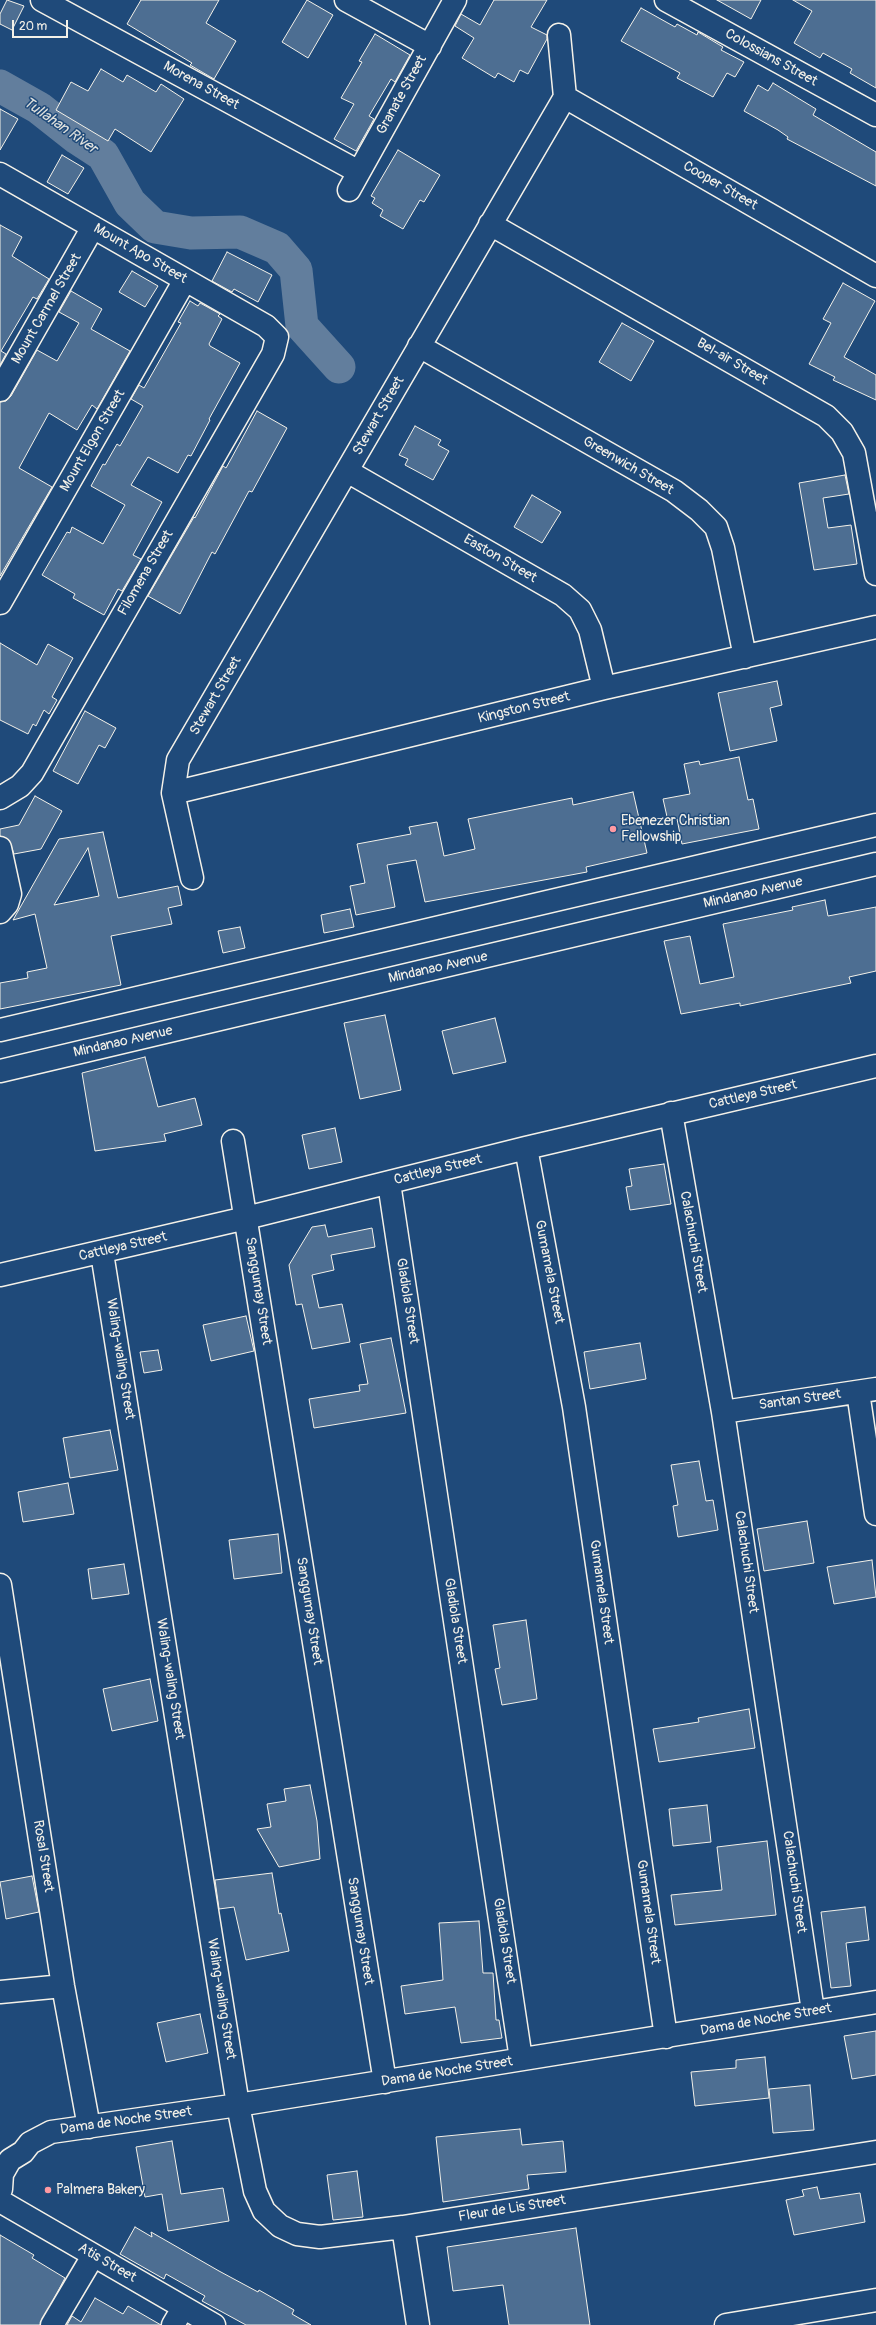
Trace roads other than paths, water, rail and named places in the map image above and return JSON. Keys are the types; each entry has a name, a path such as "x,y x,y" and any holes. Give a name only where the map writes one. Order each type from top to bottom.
{"street":[{"name":"Morena Street","path":"42,0 354,181"},
{"path":"346,0 430,46"},
{"name":"Granate Street","path":"354,181 456,0"},
{"name":"Colossians Street","path":"666,0 876,115"},
{"path":"559,35 565,96"},
{"name":"Stewart Street","path":"173,793 178,760 565,96"},
{"name":"Cooper Street","path":"565,96 876,276"},
{"name":"Mount Apo Street","path":"1,177 93,227 266,326 277,337"},
{"name":"Bel-air Street","path":"490,224 826,416 842,432 854,453 876,574"},
{"name":"Mount Carmel Street","path":"0,390 93,227"},
{"name":"Mount Elgon Street","path":"0,602 185,280"},
{"name":"Filomena Street","path":"0,798 20,786 32,773 273,354 277,337"},
{"name":"Greenwich Street","path":"419,346 674,492 699,510 716,527 723,548 745,657"},
{"name":"Easton Street","path":"347,470 563,595 580,610 590,630 604,688"},
{"name":"Kingston Street","path":"173,793 604,688 876,627"},
{"path":"173,793 192,878"},
{"path":"0,1030 876,825"},
{"path":"0,848 10,894 7,904 0,912"},
{"name":"Mindanao Avenue","path":"0,1071 876,864"},
{"name":"Cattleya Street","path":"0,1275 102,1253 390,1183 526,1148 876,1066"},
{"name":"Calachuchi Street","path":"671,1113 723,1412 813,2011"},
{"name":"Sanggumay Street","path":"233,1141 385,2082"},
{"name":"Gumamela Street","path":"526,1148 574,1407 666,2037"},
{"name":"Gladiola Street","path":"390,1183 521,2060"},
{"name":"Waling-waling Street","path":"102,1253 238,2105"},
{"path":"867,1390 876,1514"},
{"name":"Santan Street","path":"723,1412 867,1390"},
{"name":"Rosal Street","path":"0,1585 88,2127"},
{"path":"0,1992 64,1986"},
{"name":"Dama de Noche Street","path":"0,2193 2,2174 12,2170 10,2160 23,2152 30,2143 41,2136 88,2127 385,2082 666,2037 813,2011 876,2002"},
{"name":"Fleur de Lis Street","path":"238,2105 255,2191 264,2211 280,2226 297,2234 320,2237 403,2227 876,2152"},
{"name":"Atis Street","path":"0,2193 178,2316 214,2325"},
{"path":"403,2227 418,2325"},
{"path":"52,2325 93,2256"},
{"path":"726,2325 876,2300"}],"waterway":[{"name":"Tullahan River","path":"0,86 39,108 77,138 103,155 130,203 155,227 191,233 240,232 277,248 296,270 302,326 339,367"}],"place":[{"name":"Ebenezer Christian Fellowship","path":"613,829"},
{"name":"Palmera Bakery","path":"48,2190"}]}
